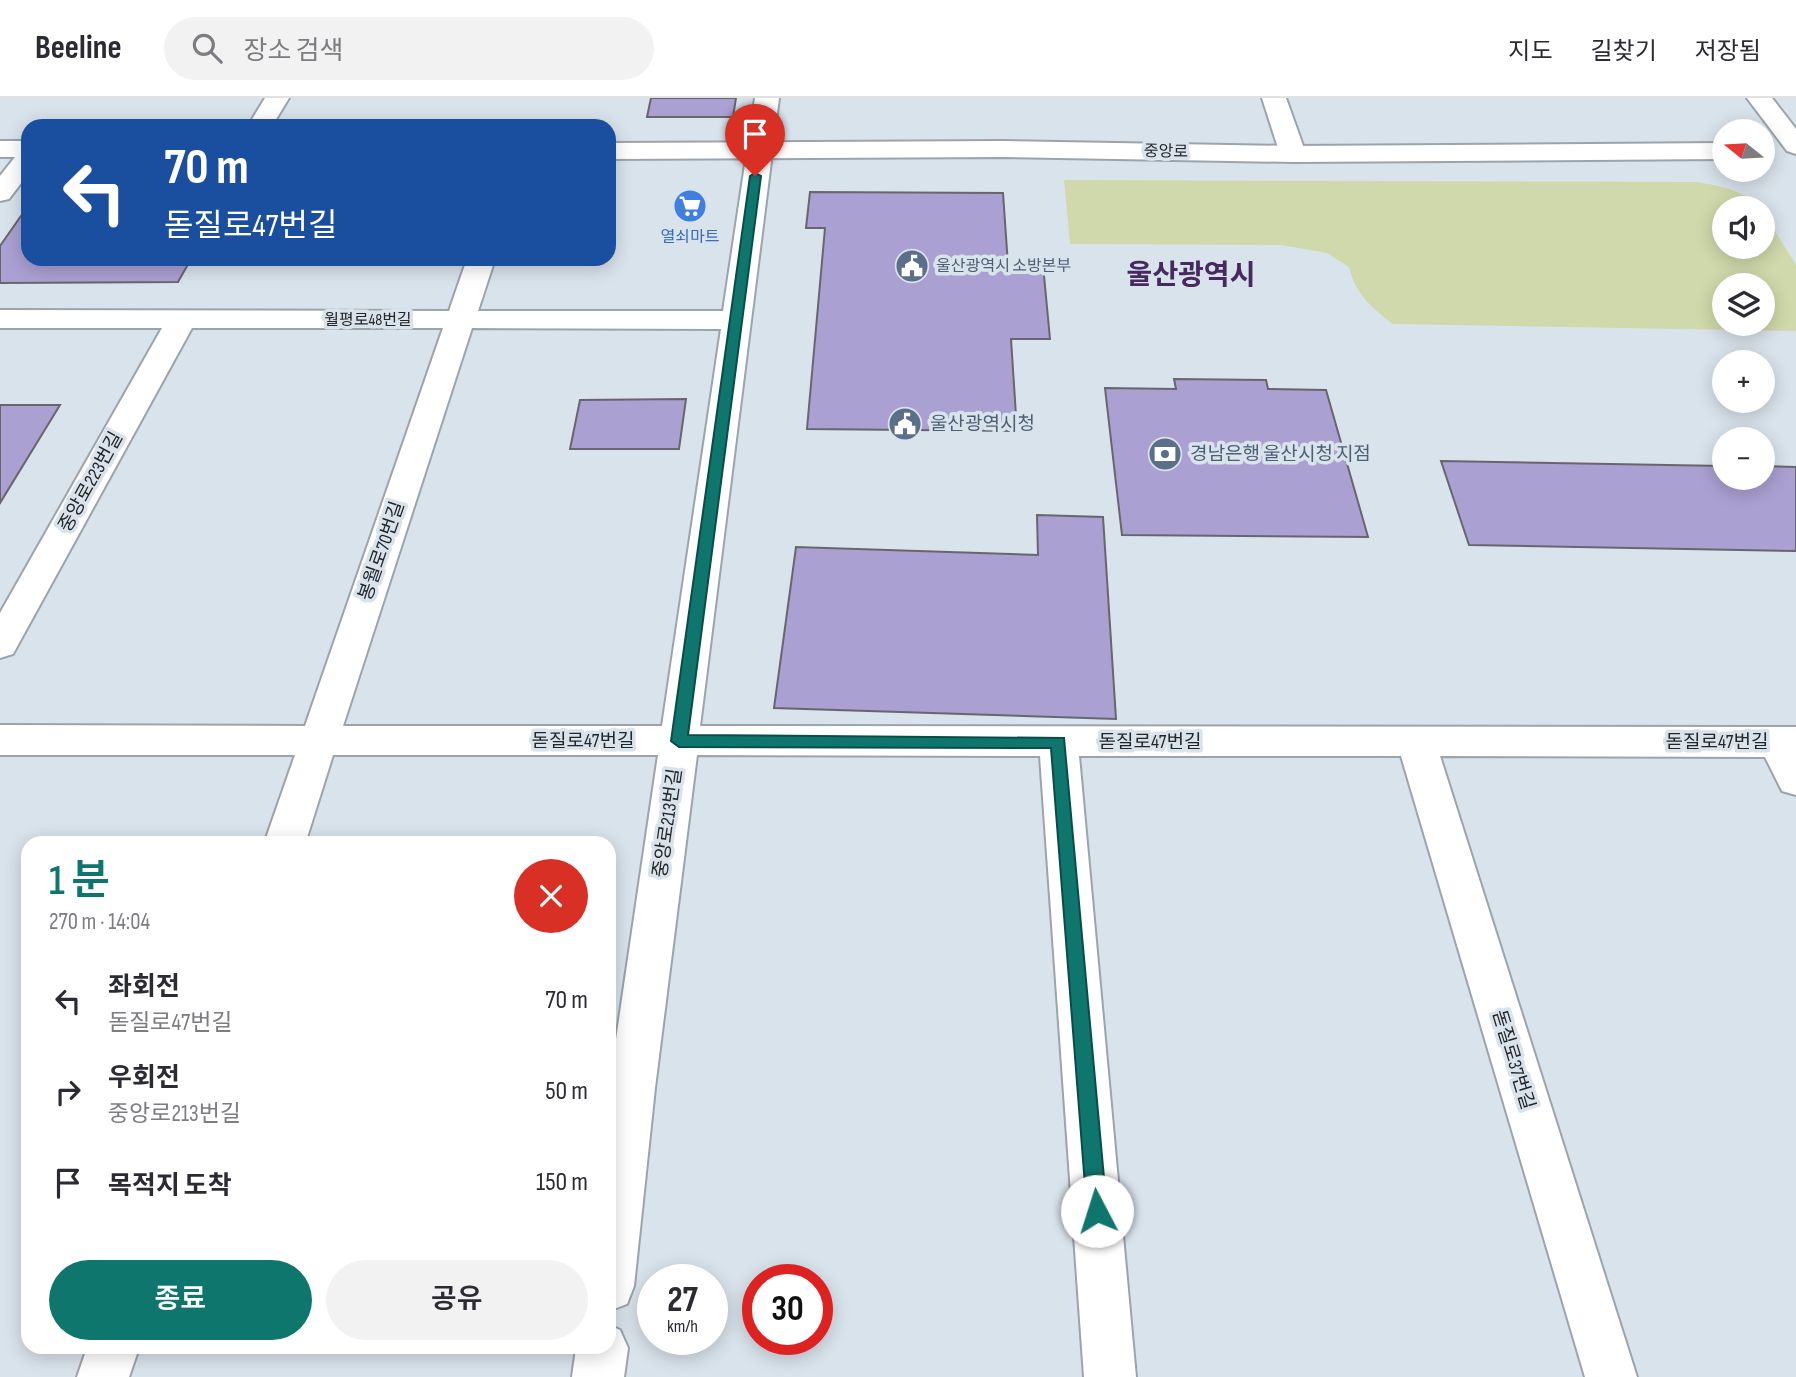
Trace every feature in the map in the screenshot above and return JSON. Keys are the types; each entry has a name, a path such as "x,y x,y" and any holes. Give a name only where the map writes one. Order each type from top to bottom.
{"street":[{"path":"264,119 276,98"},
{"name":"중앙로213번길","path":"616,1227 634,1074 767,98"},
{"path":"1274,98 1293,154"},
{"path":"1759,98 1788,150"},
{"path":"0,149 21,149"},
{"name":"중앙로","path":"616,151 1003,149 1293,154 1712,151"},
{"path":"0,193 21,166"},
{"name":"봉월로70번길","path":"287,836 479,266"},
{"name":"월평로48번길","path":"0,319 736,320"},
{"name":"중앙로223번길","path":"0,645 182,319"},
{"name":"돋질로47번길","path":"0,740 1787,742"},
{"path":"1058,742 1110,1377"},
{"name":"돋질로37번길","path":"1416,742 1611,1377"},
{"path":"1787,742 1796,780"},
{"path":"103,1377 111,1354"},
{"path":"598,1377 601,1354"}],"green space":[{"path":"1064,180 1696,182 1723,187 1744,196 1712,196 1712,259 1775,259 1775,231 1796,265 1796,331 1775,331 1775,273 1712,273 1712,330 1393,324 1365,300 1349,267 1327,253 1281,245 1070,244"}],"building":[{"path":"651,98 736,98 733,117 647,117"},
{"path":"810,192 1003,193 1008,265 1043,265 1050,339 1011,339 1017,431 807,429 825,228 806,228"},
{"path":"21,216 21,266 187,266 178,282 0,283 0,246"},
{"path":"1174,379 1266,380 1268,389 1326,390 1368,537 1122,535 1105,388 1176,389"},
{"path":"686,399 679,449 570,449 580,400"},
{"path":"0,405 60,405 0,503"},
{"path":"1441,461 1712,466 1712,490 1775,490 1775,466 1796,467 1796,551 1469,545"},
{"path":"1037,515 1103,517 1116,719 774,708 796,547 1038,555"}],"place":[{"name":"열쇠마트","path":"690,206"},
{"name":"울산광역시 소방본부","path":"912,266"},
{"name":"울산광역시청","path":"905,424"},
{"name":"경남은행 울산시청 지점","path":"1165,454"}],"district":[{"name":"울산광역시","path":"1191,275"}],"route":[{"path":"755,176 679,741 1058,742 1097,1211"}]}
